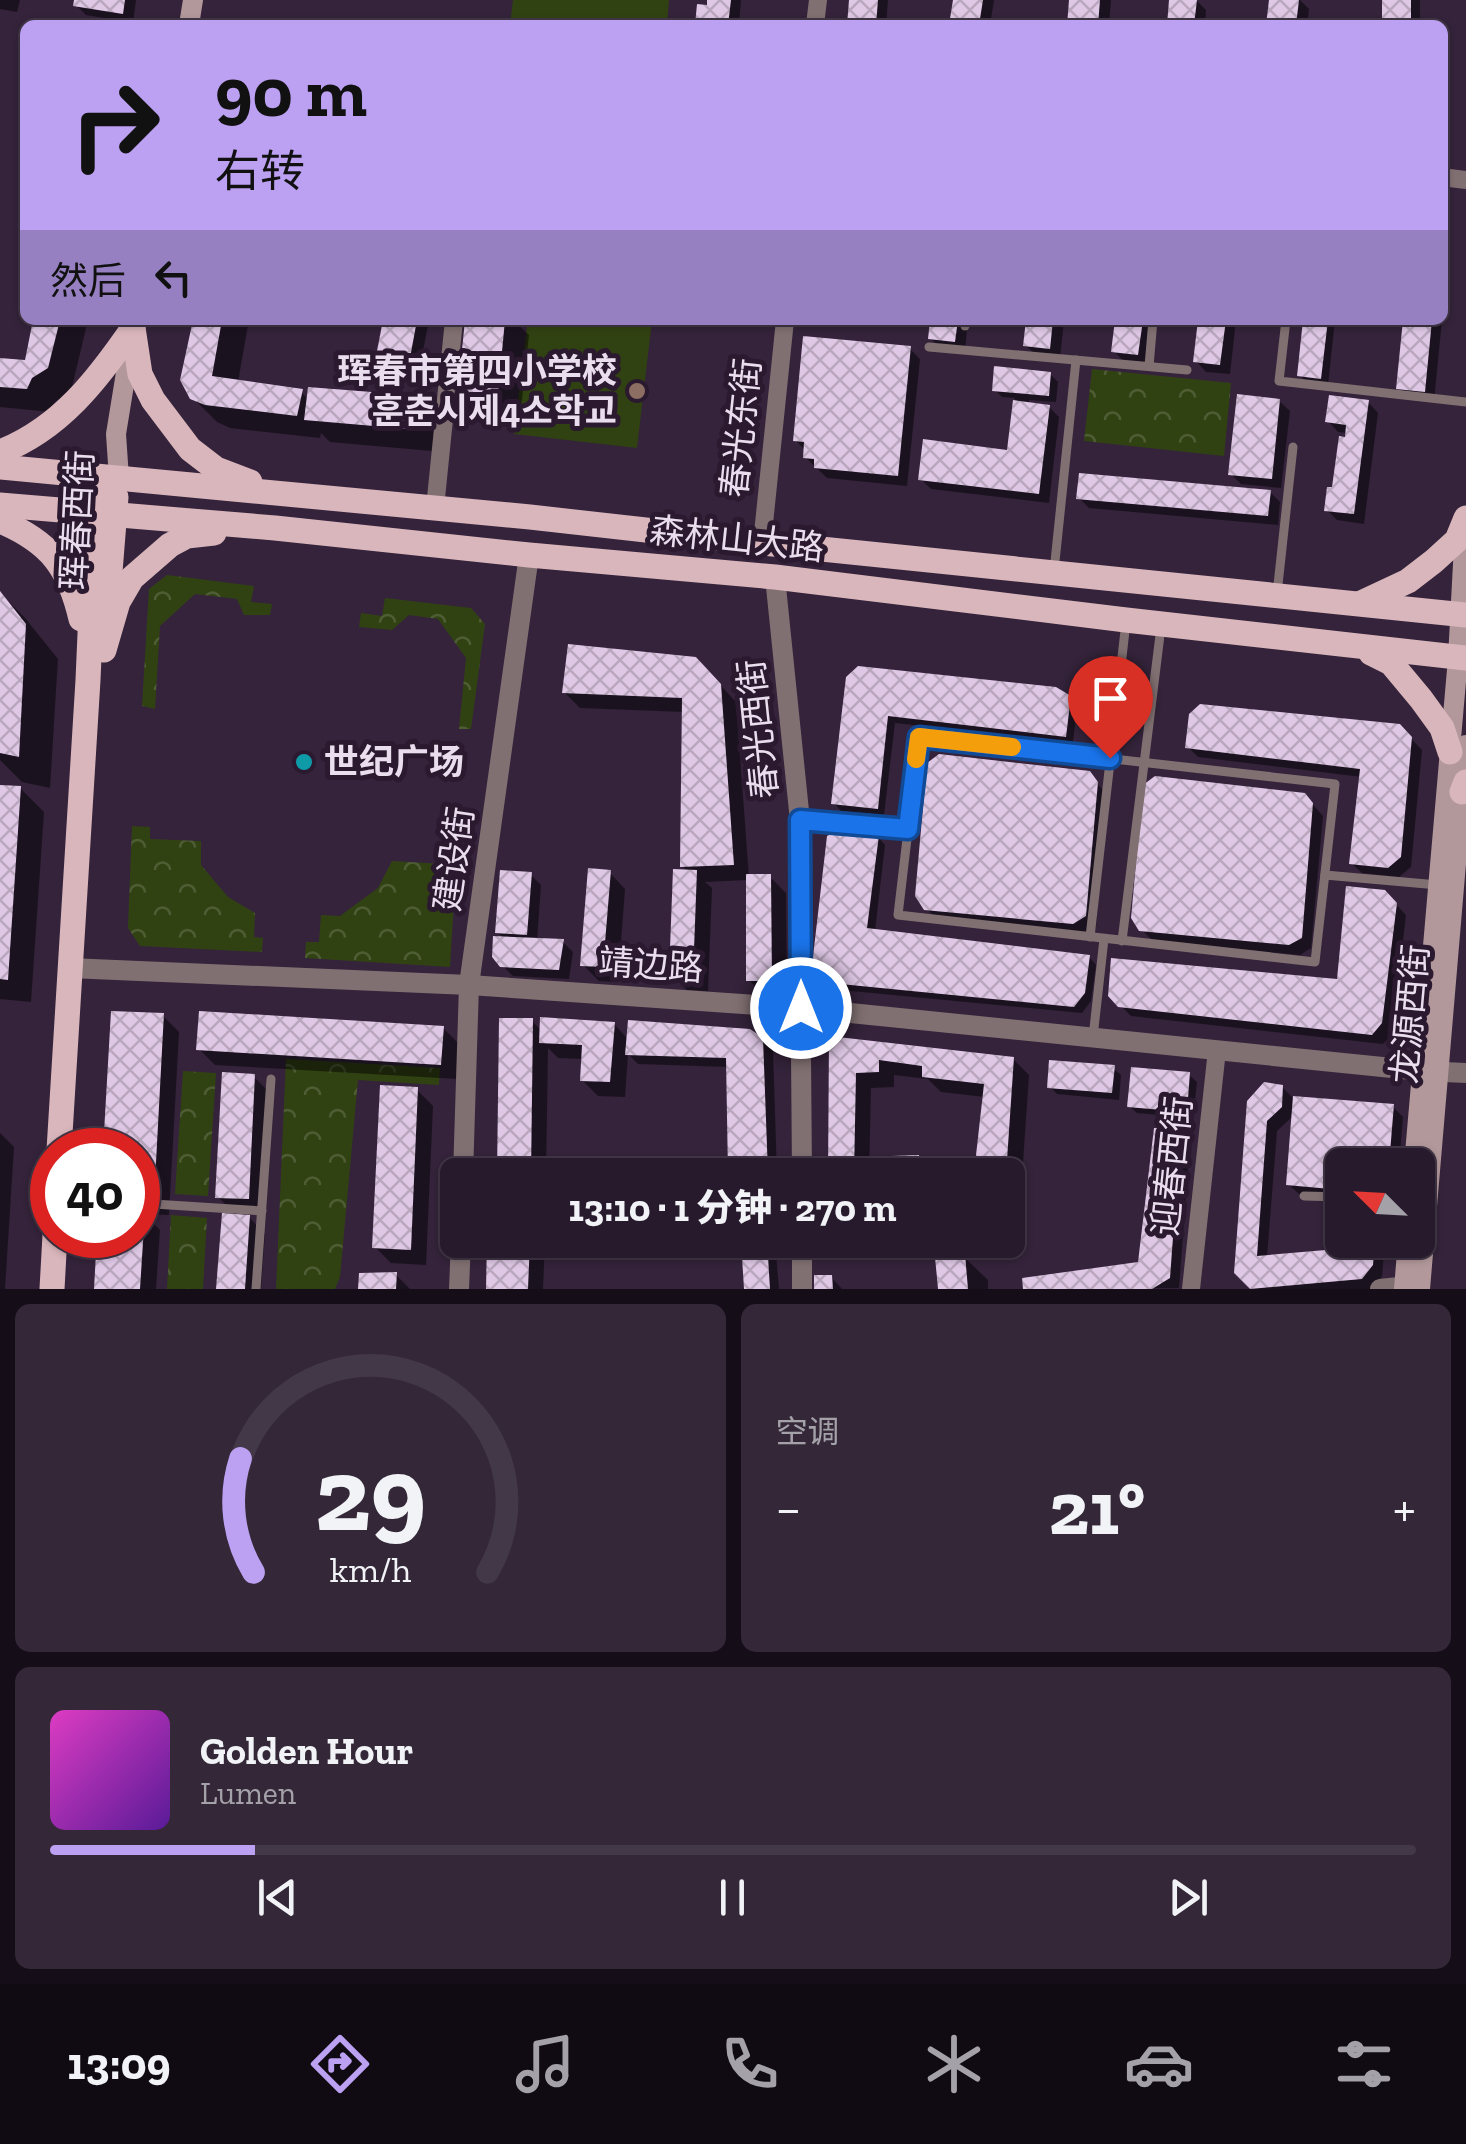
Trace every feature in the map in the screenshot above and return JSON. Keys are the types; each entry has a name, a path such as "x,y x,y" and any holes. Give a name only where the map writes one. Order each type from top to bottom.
{"main road":[{"path":"0,452 31,438 82,398 133,325"},
{"name":"珲春西街","path":"76,1128 77,968 88,680 108,477 134,325"},
{"path":"134,325 140,374 153,400 190,449 216,469 283,494"},
{"name":"森林山大路","path":"0,467 435,508 1462,615"},
{"name":"森林山大路","path":"0,505 775,577 1462,658"},
{"name":"珲春西街","path":"62,1128 104,650 104,513"},
{"path":"1358,604 1408,582 1457,540 1466,518"},
{"name":"龙源西街","path":"1452,886 1466,518"},
{"path":"0,521 39,541 66,573 81,618 88,680"},
{"path":"104,650 118,602 132,578 170,545 187,536 276,528"},
{"path":"1310,642 1316,600"},
{"path":"1357,647 1391,663 1458,748"},
{"name":"龙源西街","path":"1412,1287 1430,1072 1464,787 1458,748"},
{"name":"龙源西街","path":"1417,1148 1430,1072"},
{"path":"52,1289 54,1258"},
{"path":"69,1289 71,1258"},
{"path":"1410,1258 1412,1287"}],"street":[{"path":"435,508 453,325"},
{"name":"春光东街","path":"762,543 784,325"},
{"name":"建设街","path":"464,1158 469,985 529,555"},
{"name":"春光西街","path":"775,577 800,820 802,1158"},
{"name":"靖边路","path":"77,968 469,985 801,1008 1466,1073"},
{"name":"迎春西街","path":"1191,1289 1217,1050"},
{"path":"459,1289 460,1258"},
{"path":"802,1258 802,1289"},
{"path":"1380,1289 1412,1287"}],"lane":[{"path":"1150,366 1153,325"},
{"path":"1285,325 1279,382 1466,402"},
{"path":"930,347 1186,370"},
{"path":"1054,573 1076,360"},
{"path":"1277,596 1293,447"},
{"path":"1090,937 1126,620"},
{"path":"1122,941 1161,624"},
{"path":"919,737 1110,758 1336,784 1315,962 898,915 919,737"},
{"path":"800,820 908,829"},
{"path":"1325,875 1452,886"},
{"path":"1093,1037 1104,938"},
{"path":"256,1289 272,1078"},
{"path":"1304,1196 1325,1197"},
{"path":"160,1204 262,1211"}],"green space":[{"path":"513,0 669,0 667,20 511,20"},
{"path":"527,325 651,325 637,448 514,434"},
{"path":"1092,369 1231,383 1224,456 1084,441"},
{"path":"167,575 254,586 251,602 272,604 270,615 244,615 237,599 195,594 160,626 155,709 142,706 149,589"},
{"path":"385,598 471,608 485,624 471,729 459,729 466,658 438,619 409,615 392,630 359,627 361,613 382,616"},
{"path":"132,826 150,827 150,839 201,841 201,865 228,897 255,913 254,937 263,938 262,952 140,946 128,928"},
{"path":"444,850 457,851 450,967 305,958 306,942 319,942 321,915 340,916 378,888 392,861 443,864"},
{"path":"286,1059 440,1068 439,1085 358,1080 340,1277 335,1289 276,1289"},
{"path":"183,1071 216,1073 208,1196 175,1194"},
{"path":"171,1215 207,1218 203,1289 167,1289"}],"building":[{"path":"74,0 125,0 123,14 73,6"},
{"path":"707,0 731,0 729,20 695,20 697,4 707,5"},
{"path":"849,0 878,0 876,20 847,20"},
{"path":"953,0 983,0 980,20 950,20"},
{"path":"1069,0 1100,0 1098,20 1067,20"},
{"path":"1169,0 1197,0 1195,20 1167,20"},
{"path":"1269,0 1299,0 1297,20 1267,20"},
{"path":"1382,0 1411,0 1411,20 1382,20"},
{"path":"32,325 59,325 48,368 32,378 27,389 0,387 0,358 25,360"},
{"path":"192,325 221,325 212,376 303,389 297,416 205,405 190,399 180,380"},
{"path":"382,325 416,325 410,358 377,351"},
{"path":"464,325 505,325 497,404 457,400"},
{"path":"929,325 957,325 955,342 928,339"},
{"path":"1025,325 1052,325 1050,349 1023,346"},
{"path":"1114,325 1142,325 1138,355 1111,352"},
{"path":"1197,325 1225,325 1220,365 1193,362"},
{"path":"1302,325 1327,325 1321,379 1297,376"},
{"path":"1402,325 1432,325 1425,392 1396,389"},
{"path":"803,336 911,346 898,476 814,468 814,459 803,458 804,442 793,441"},
{"path":"994,366 1051,372 1049,396 992,391"},
{"path":"308,387 423,396 420,430 304,420"},
{"path":"1237,394 1280,399 1272,479 1228,475"},
{"path":"1329,395 1369,400 1354,514 1324,511 1327,487 1332,487 1339,436 1345,437 1346,425 1325,422"},
{"path":"1013,400 1050,405 1039,494 918,480 923,439 1007,450"},
{"path":"1079,473 1271,490 1268,516 1076,499"},
{"path":"0,591 26,624 19,757 0,753"},
{"path":"568,644 696,657 721,684 734,865 680,867 682,698 562,693"},
{"path":"858,666 1056,687 1071,696 1066,737 888,716 878,809 831,804 846,677"},
{"path":"1200,704 1400,724 1412,737 1401,857 1388,868 1349,864 1360,769 1185,748 1189,714"},
{"path":"939,754 1090,771 1098,782 1086,916 1073,924 924,910 915,896 927,763"},
{"path":"1155,776 1305,793 1313,803 1302,938 1289,945 1139,931 1131,918 1143,785"},
{"path":"0,785 21,786 8,980 0,979"},
{"path":"839,830 879,835 867,928 1090,955 1085,993 1074,1007 820,982 812,965 827,836"},
{"path":"588,868 611,870 603,967 580,966"},
{"path":"673,869 697,870 693,976 669,975"},
{"path":"500,870 532,872 527,935 495,933"},
{"path":"746,874 771,874 772,981 746,981"},
{"path":"1346,886 1385,890 1397,903 1382,1023 1372,1035 1118,1007 1108,996 1111,958 1337,979"},
{"path":"493,936 564,939 559,970 500,967 492,957"},
{"path":"111,1011 164,1013 158,1128 104,1128"},
{"path":"199,1011 444,1026 441,1065 196,1050"},
{"path":"540,1017 615,1022 610,1082 580,1081 582,1045 539,1043"},
{"path":"499,1018 533,1018 531,1158 497,1158"},
{"path":"628,1020 750,1029 763,1038 767,1158 728,1158 726,1058 625,1055"},
{"path":"829,1036 1014,1057 1007,1158 976,1158 984,1084 922,1077 922,1066 879,1060 879,1072 856,1073 854,1158 828,1158"},
{"path":"1049,1060 1115,1065 1112,1093 1047,1088"},
{"path":"1131,1067 1190,1072 1187,1112 1127,1107"},
{"path":"222,1072 255,1074 249,1199 215,1198"},
{"path":"1264,1082 1283,1085 1282,1107 1267,1121 1257,1256 1325,1250 1325,1258 1374,1258 1362,1279 1250,1289 1234,1273 1247,1101"},
{"path":"380,1085 418,1087 411,1250 372,1248"},
{"path":"1293,1096 1394,1104 1390,1148 1325,1148 1325,1188 1286,1185"},
{"path":"1154,1128 1181,1129 1170,1278 1152,1289 1023,1289 1022,1278 1138,1262"},
{"path":"919,1155 919,1158 891,1158"},
{"path":"222,1213 250,1215 245,1289 216,1289"},
{"path":"96,1258 142,1258 140,1289 94,1289"},
{"path":"487,1258 529,1258 528,1289 486,1289"},
{"path":"742,1258 768,1258 770,1289 744,1289"},
{"path":"935,1258 965,1258 968,1289 938,1289"},
{"path":"397,1272 396,1289 358,1289 359,1273"},
{"path":"814,1275 832,1275 833,1289 814,1289"}],"slow traffic":[{"path":"916,759 919,737 1012,747"}],"place":[{"name":"珲春市第四小学校 훈춘시제4소학교","path":"637,391"},
{"name":"世纪广场","path":"304,762"}],"route":[{"path":"801,1008 800,820 908,829 919,737 1110,758"}]}
